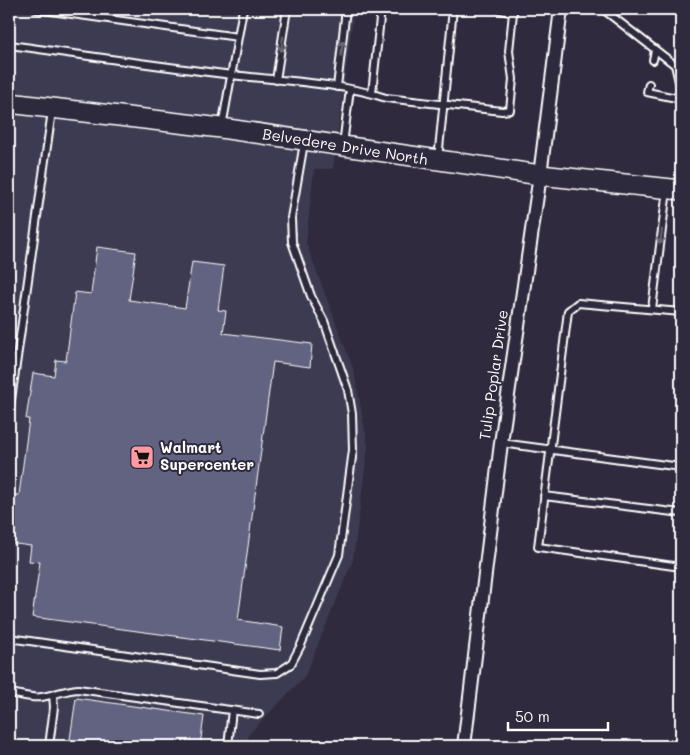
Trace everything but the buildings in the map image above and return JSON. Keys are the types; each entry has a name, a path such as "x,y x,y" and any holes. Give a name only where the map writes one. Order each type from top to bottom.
{"street":[{"name":"Tulip Poplar Drive","path":"464,746 501,443 540,174 561,9"},
{"name":"Belvedere Drive North","path":"9,103 221,128 438,161 674,190"}],"lane":[{"path":"36,9 238,37"},
{"path":"221,128 244,9"},
{"path":"276,80 287,9"},
{"path":"338,87 346,9"},
{"path":"372,93 380,9"},
{"path":"438,161 453,9"},
{"path":"9,45 231,75 338,87 372,93 386,98 510,110 513,79 509,51 513,13 497,9"},
{"path":"600,9 604,10 675,65 681,90"},
{"path":"653,60 655,50"},
{"path":"648,84 647,92 681,99"},
{"path":"343,146 350,89"},
{"path":"9,414 52,109"},
{"path":"9,638 260,674 277,673 291,664 339,556 353,450 352,414 348,390 324,321 312,296 292,242 291,218 305,141"},
{"path":"652,310 674,190"},
{"path":"681,312 578,303 568,311 538,547 681,567"},
{"path":"501,443 681,467"},
{"path":"544,496 681,513"},
{"path":"9,693 39,698 66,690 78,689 259,714"},
{"path":"49,746 54,707 53,695"},
{"path":"228,746 232,710"}],"shaded area":[{"path":"9,9 354,9 333,169 314,169 306,243 354,371 368,446 353,560 305,676 249,734 247,746 9,746"}],"place":[{"name":"Walmart Supercenter","path":"142,457"}]}
